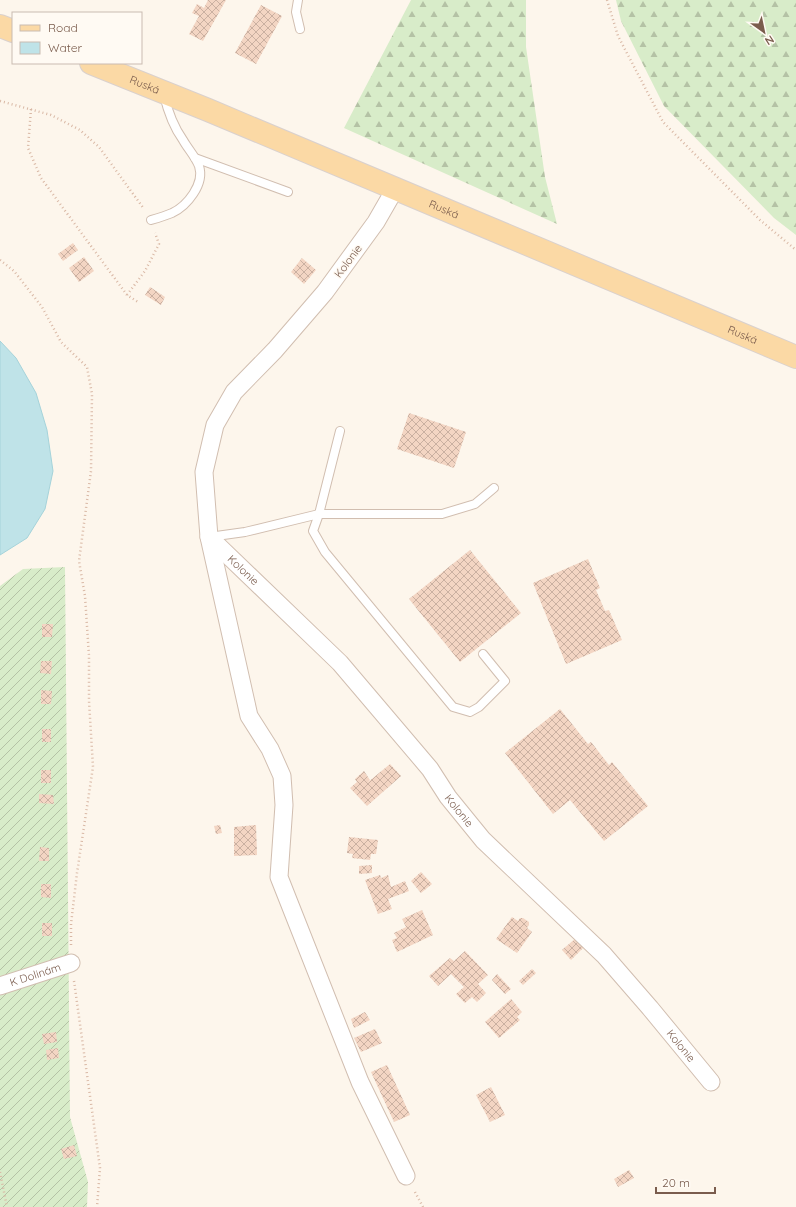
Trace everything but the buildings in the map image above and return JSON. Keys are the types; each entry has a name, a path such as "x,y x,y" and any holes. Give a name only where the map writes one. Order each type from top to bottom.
{"main road":[{"path":"0,26 12,31"},
{"name":"Ruská","path":"94,64 164,92 796,357"}],"street":[{"name":"Kolonie","path":"395,189 376,222 325,292 275,350 234,392 215,425 204,472 209,537 249,716 270,749 282,776 284,805 279,877 360,1082 406,1176"},
{"name":"Kolonie","path":"209,537 340,663 430,769 448,797 483,840 604,955 711,1082"},
{"name":"K Dolinám","path":"0,986 71,963"}],"lane":[{"path":"298,0 296,12 300,29"},
{"path":"151,220 171,213 186,203 199,181 200,174 195,158 182,140 172,122 168,112 164,92"},
{"path":"195,158 288,192"},
{"path":"340,431 319,514 313,531 325,552 453,707 470,712 480,707 505,681 483,654"},
{"path":"209,537 245,532 319,514 442,514 474,504 494,488"}],"path":[{"path":"607,0 618,36 663,122 760,220 796,250"},
{"path":"0,101 52,115 80,130 99,147 151,220 159,244 145,271 127,295"},
{"path":"31,109 28,148 41,178 127,295 138,302"},
{"path":"0,260 14,271 42,307 61,342 87,367 92,394 91,472 79,561 85,596 93,767 77,873 72,924 71,963 100,1168 97,1207"},
{"path":"0,1172 7,1207"}],"green space":[{"path":"411,0 526,0 526,47 545,177 557,224 344,128"},
{"path":"616,0 796,0 796,235 774,218 664,106 621,21"},
{"path":"65,567 70,1117 88,1182 87,1207 0,1207 0,586 23,569"}],"water":[{"path":"0,341 16,358 36,393 47,430 53,471 45,509 27,538 0,555"}]}
